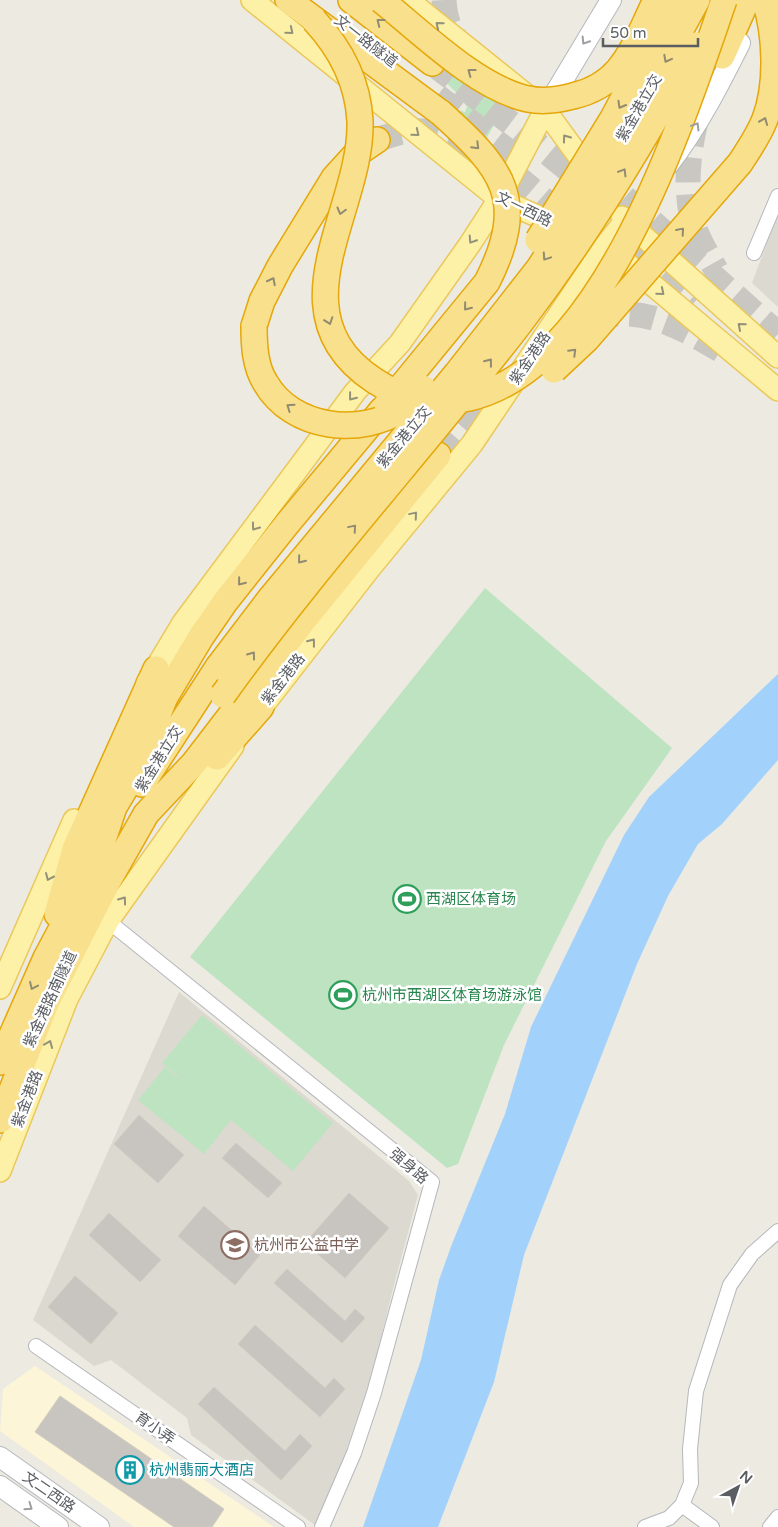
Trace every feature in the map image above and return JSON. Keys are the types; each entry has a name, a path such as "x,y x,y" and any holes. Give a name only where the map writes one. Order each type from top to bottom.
{"highway":[{"path":"211,651 225,602 487,282 498,259 506,230 505,194 500,179 483,153 440,113 354,47 314,10 288,0"},
{"name":"文一路隧道","path":"314,10 426,73 351,0"},
{"path":"381,0 488,84 527,99 551,100 582,94 599,87 617,71 634,45 656,0"},
{"path":"101,873 114,807 136,770 165,698 211,651 296,538 428,382 534,246 613,118 676,0"},
{"name":"紫金港立交","path":"101,873 211,651 269,600 457,373 538,268 612,155 698,0"},
{"name":"紫金港立交","path":"146,814 224,695 309,582 427,454 576,247 624,172 687,63 720,0"},
{"path":"314,10 343,56 351,76 360,120 358,149 325,273 326,314 339,345 358,369 374,380 407,396 442,401 481,395 518,378 550,352 591,302 629,235 668,154 724,0"},
{"path":"722,56 747,0"},
{"path":"101,873 146,814 194,763 307,616 448,425 538,380 570,356 740,163 756,139 766,117 772,93 774,64 773,34 763,0"},
{"path":"377,140 345,164 325,191 275,275 262,301 254,326 254,345 265,383 278,398 307,418 325,424 351,426 375,422 406,407"},
{"path":"46,958 75,849 156,669"},
{"path":"101,873 261,707"},
{"name":"紫金港路南隧道","path":"0,1062 46,958 101,873"},
{"name":"紫金港路南隧道","path":"0,1120 47,1001 101,873"}],"main road":[{"name":"文一西路","path":"252,0 499,200 605,246 778,390"},
{"path":"408,0 545,110 625,221 778,357"},
{"path":"0,988 110,744 132,703 156,669 183,623 355,392 400,343 499,200 545,110 611,0"},
{"path":"625,221 690,137 712,99 763,0"},
{"name":"紫金港路","path":"0,1171 68,999 108,921 261,707 370,568 472,444 605,246 625,221"},
{"name":"文二西路","path":"0,1457 98,1527"},
{"name":"文二西路","path":"0,1486 58,1527"}],"street":[{"path":"754,253 778,196"},
{"name":"强身路","path":"108,921 432,1182 374,1393 354,1453 322,1527"},
{"path":"645,1527 669,1518 682,1505 691,1484 690,1449 696,1391 730,1285 752,1254 778,1231"},
{"name":"育小弄","path":"36,1346 298,1527"},
{"path":"682,1505 712,1527"},
{"path":"770,1527 778,1517"}],"shaded area":[{"path":"778,213 778,307 752,283"},
{"name":"杭州市公益中学","path":"179,992 409,1181 418,1195 374,1368 343,1460 315,1525 191,1435 187,1418 111,1360 94,1366 33,1320"},
{"path":"35,1366 274,1527 134,1527 0,1431 3,1389"}],"green space":[{"path":"440,57 505,105 482,146 450,108 465,112 467,107 460,96 439,73 436,67"},
{"name":"西湖区体育场","path":"485,588 672,748 606,841 504,1045 458,1164 447,1168 190,957"},
{"path":"202,1015 333,1123 293,1171 231,1120 204,1154 138,1100 165,1067 192,1088 162,1063"}],"water":[{"path":"778,674 778,760 722,824 698,844 668,896 637,964 524,1255 494,1382 438,1527 363,1527 421,1360 439,1280 505,1114 531,1027 624,835 649,797"}],"building":[{"path":"139,1115 184,1155 158,1183 114,1144"},
{"path":"236,1143 282,1183 268,1198 222,1158"},
{"path":"349,1193 389,1228 345,1278 305,1243"},
{"path":"204,1206 260,1255 235,1285 178,1236"},
{"path":"109,1213 161,1260 140,1282 89,1235"},
{"path":"287,1269 345,1321 355,1309 365,1318 342,1343 274,1283"},
{"path":"75,1276 118,1313 91,1344 48,1307"},
{"path":"255,1325 325,1388 334,1378 345,1389 320,1417 238,1344"},
{"path":"214,1387 285,1451 300,1434 312,1446 281,1480 198,1404"},
{"name":"杭州翡丽大酒店","path":"60,1396 224,1509 212,1527 174,1527 35,1432"}],"tunnel":[{"path":"444,0 449,24 461,46"},
{"path":"432,63 516,127 593,190"},
{"path":"437,96 522,162"},
{"path":"696,121 689,160 689,199 696,231 716,270"},
{"path":"377,140 399,133 421,131 443,135 464,143 484,154 521,180 572,224"},
{"path":"597,173 778,334"},
{"path":"576,206 692,305"},
{"path":"593,318 612,314 648,317 681,329 730,356"},
{"path":"438,455 500,383"}],"place":[{"name":"西湖区体育场","path":"407,899"},
{"name":"杭州市西湖区体育场游泳馆","path":"343,995"},
{"name":"杭州市公益中学","path":"235,1245"},
{"name":"杭州翡丽大酒店","path":"130,1470"}]}
